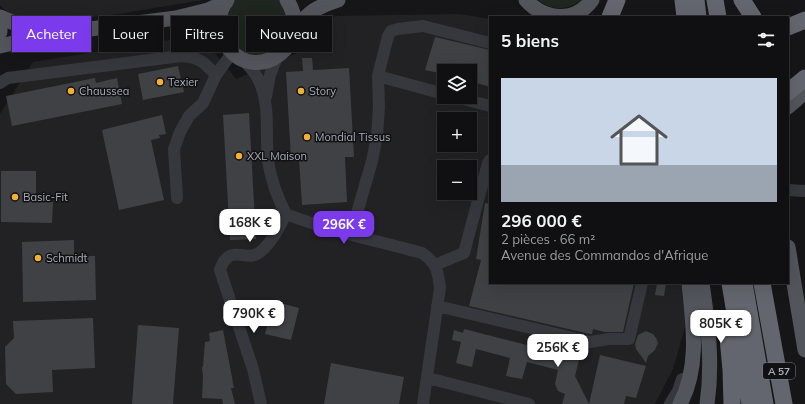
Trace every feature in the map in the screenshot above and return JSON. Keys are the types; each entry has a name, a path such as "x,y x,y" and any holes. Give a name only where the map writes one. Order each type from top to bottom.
{"highway":[{"path":"610,16 617,0"},
{"path":"683,0 685,16"},
{"path":"696,0 698,16"},
{"path":"715,0 718,16"},
{"path":"742,0 752,16"},
{"path":"789,27 805,20"},
{"path":"789,91 805,78"},
{"path":"723,284 731,370 732,404"},
{"path":"730,284 750,404"},
{"name":"A 57","path":"744,284 765,404"},
{"name":"A 57","path":"762,284 784,404"},
{"path":"768,284 773,338"}],"main road":[{"path":"287,0 294,16"},
{"path":"306,16 309,12 338,0"},
{"path":"526,0 540,12 554,16"},
{"path":"184,16 208,10 227,1"},
{"path":"220,16 222,9 227,1"},
{"path":"566,16 576,14 584,9 591,1"},
{"path":"591,1 592,16"},
{"path":"0,17 12,22"},
{"path":"91,29 171,19"},
{"path":"0,46 12,43"},
{"path":"234,52 238,56 255,62 266,61 277,57 283,52"},
{"path":"789,106 805,92"},
{"path":"789,253 805,350"},
{"path":"680,404 692,367 694,344 689,284"},
{"path":"702,284 710,348 710,380 707,404"}],"street":[{"path":"351,234 372,161 377,136 379,107 378,76 388,36 391,31 423,26 489,43"},
{"path":"0,82 8,78 181,56 192,57 202,61 216,75"},
{"path":"177,198 174,148 180,132 189,116 203,103 216,75 238,56 258,78 264,93 266,104 268,160 271,177 276,193 286,214 351,234 422,253 430,258 436,265 440,288 423,404"},
{"path":"266,104 270,75 277,57"},
{"path":"378,76 437,92"},
{"path":"477,103 489,106"},
{"path":"436,265 464,253 489,162"},
{"path":"789,190 805,191"},
{"path":"262,404 253,369 220,270 224,260 232,255 259,254 268,245 286,214"},
{"path":"437,306 590,342 609,339 630,339 642,284"},
{"path":"723,284 737,371 739,404"},
{"path":"670,404 678,391 684,375 693,323"},
{"path":"428,378 529,404"}],"shaded area":[{"path":"0,0 203,0 91,17 16,16 6,11 0,5"},
{"path":"227,0 287,0 289,16 246,16 246,52 272,52 255,62 238,48 238,16 224,16"},
{"path":"538,0 581,0 576,4 565,8 554,8 543,4"},
{"path":"459,14 489,19 489,284 682,284 687,320 673,369 655,404 0,404 0,114 33,62 99,51 163,52 163,41 171,40 171,52 214,52 236,79 300,52 332,52 332,19 335,16"}],"building":[{"path":"435,37 489,50 489,87 477,83 477,64 437,64 437,73 425,70"},
{"path":"302,58 312,58 313,70 349,68 354,157 345,157 347,202 302,205 299,159 291,159 286,72 303,71"},
{"path":"178,66 184,92 143,100 138,74"},
{"path":"95,78 96,83 117,78 122,104 12,126 6,96"},
{"name":"XXL Maison","path":"249,113 256,239 230,240 223,115"},
{"path":"162,115 166,134 159,135 160,138 151,140 164,200 119,210 102,130"},
{"path":"1,171 36,171 36,202 53,202 52,223 1,222"},
{"path":"485,203 489,204 489,284 634,284 623,332 605,332 593,329 592,334 590,334 469,306 481,260 476,259"},
{"path":"74,240 74,256 95,256 96,300 23,302 22,242"},
{"path":"657,284 666,284 664,296 655,295"},
{"path":"273,301 299,308 291,340 265,334"},
{"path":"93,318 95,368 52,370 53,392 16,394 6,384 5,347 14,338 13,321"},
{"path":"138,325 179,328 173,404 132,404"},
{"path":"464,329 562,354 562,352 580,356 575,376 589,404 562,404 565,394 558,391 555,384 558,370 527,362 522,379 506,376 510,358 476,349 472,367 456,363 461,342 452,340 454,330 463,333"},
{"path":"223,330 234,388 231,388 235,404 223,404 222,399 202,398 202,367 205,342 210,341 209,333"},
{"path":"646,331 653,334 658,343 655,350 648,356 646,363 636,349 635,344 638,335"},
{"path":"600,355 646,366 636,398 626,396 624,404 589,404"},
{"path":"331,363 404,377 399,404 324,404"}],"place":[{"name":"Texier","path":"160,82"},
{"name":"Chaussea","path":"71,91"},
{"name":"Story","path":"301,91"},
{"name":"Mondial Tissus","path":"307,137"},
{"name":"XXL Maison","path":"239,156"},
{"name":"Basic-Fit","path":"15,197"},
{"name":"Schmidt","path":"38,258"}]}
